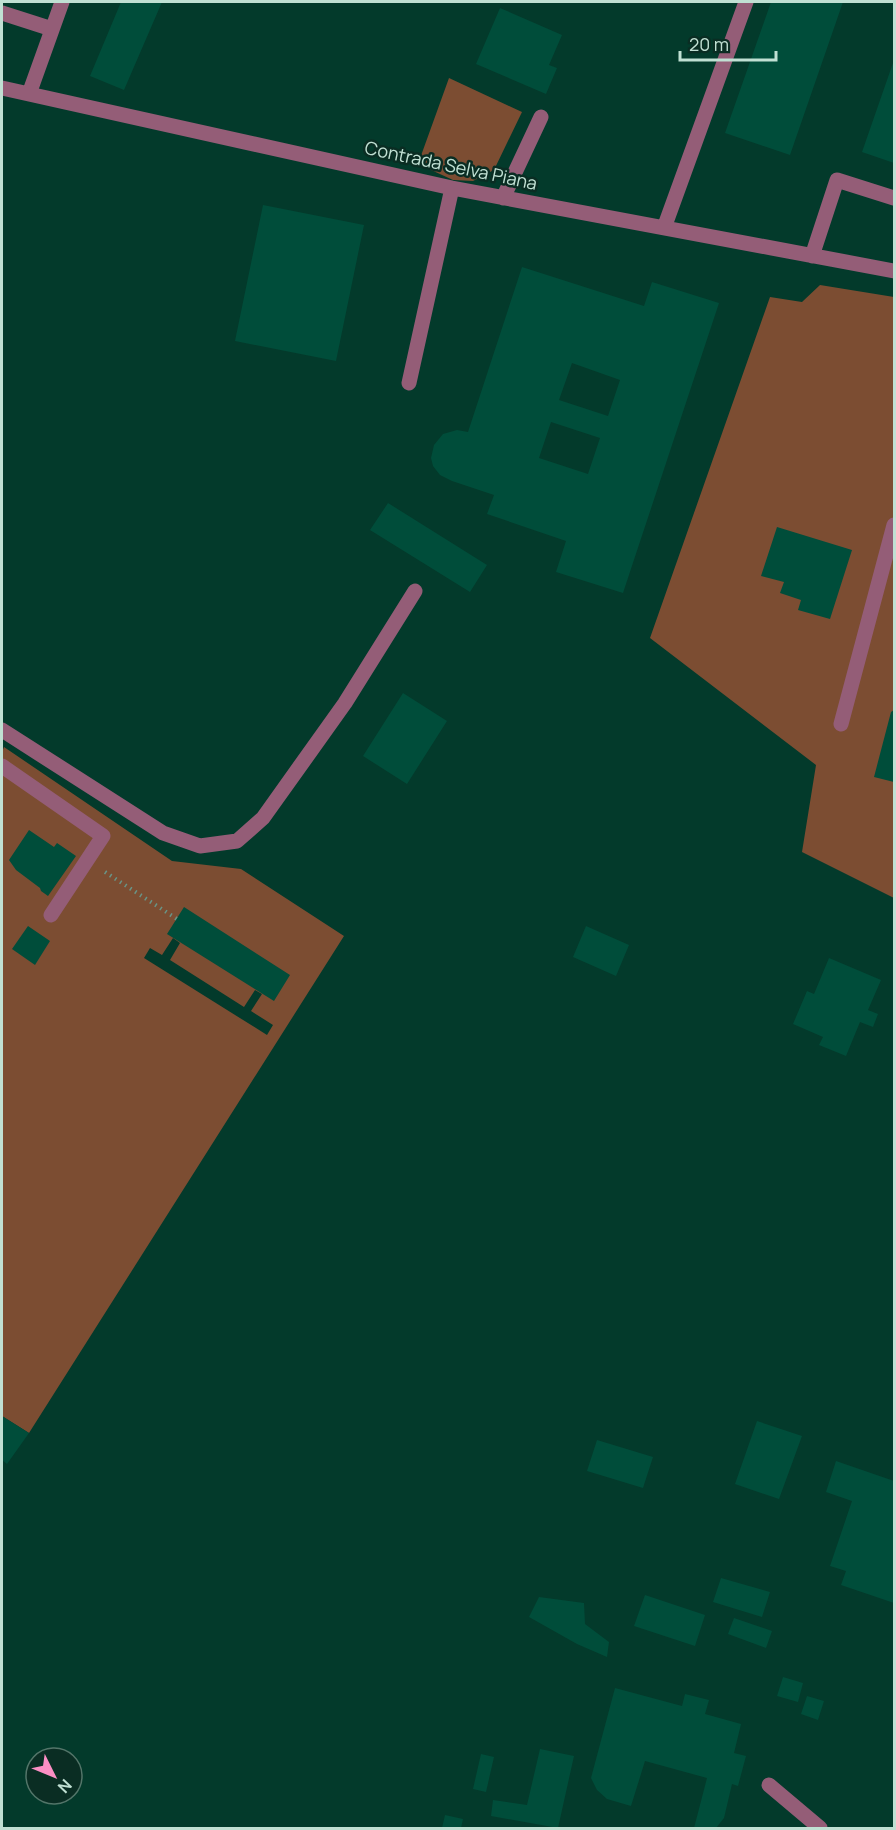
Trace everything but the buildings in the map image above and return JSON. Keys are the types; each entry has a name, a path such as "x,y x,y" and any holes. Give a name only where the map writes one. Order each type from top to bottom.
{"street":[{"path":"29,94 62,2"},
{"path":"664,228 746,2"},
{"path":"2,13 52,29"},
{"name":"Contrada Selva Piana","path":"2,88 452,188 894,271"},
{"path":"503,198 541,117"},
{"path":"812,255 837,180 894,198"},
{"path":"409,383 452,188"},
{"path":"841,724 894,525"},
{"path":"2,730 163,833 200,846 237,841 263,818 325,732 415,591"},
{"path":"2,766 103,836 51,915"},
{"path":"769,1785 819,1828"}],"path":[{"path":"87,860 177,919"}],"shaded area":[{"path":"449,78 522,112 494,170 473,181 453,180 418,164"},
{"path":"820,285 894,297 894,898 802,852 816,765 650,638 770,297 802,302"},
{"path":"4,747 172,861 241,869 344,936 29,1433 2,1416 2,752","holes":["173,938 180,943 170,960 244,1007 255,990 262,994 251,1011 273,1025 267,1035 144,958 150,948 162,955"]}]}
